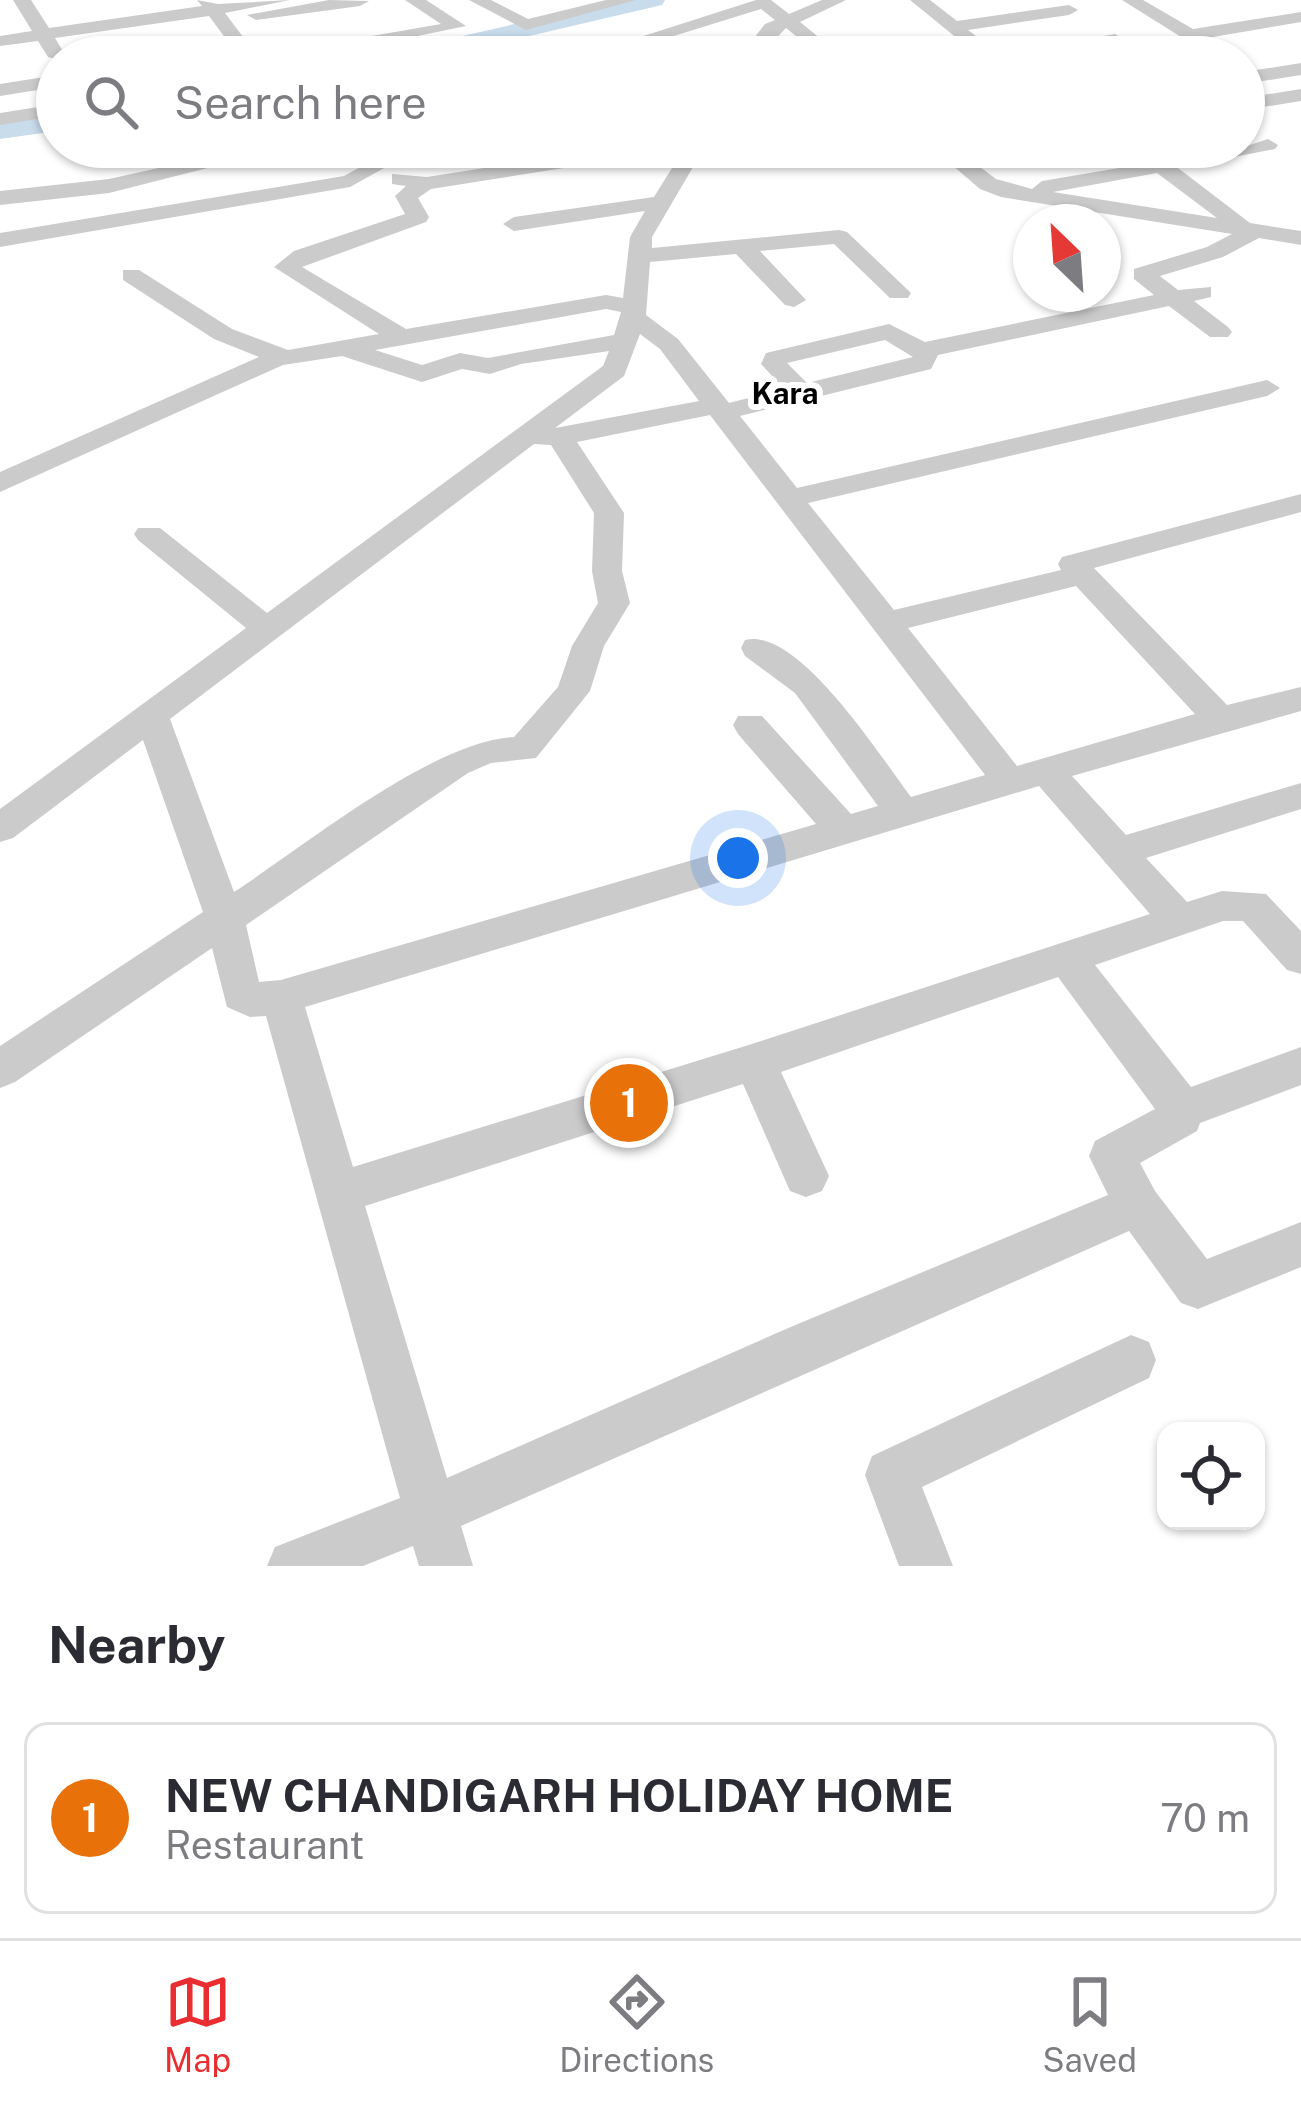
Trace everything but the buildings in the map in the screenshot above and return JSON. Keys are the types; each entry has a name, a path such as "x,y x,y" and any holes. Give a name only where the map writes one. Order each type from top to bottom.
{"street":[{"path":"414,0 457,26"},
{"path":"478,0 528,25 612,2"},
{"path":"543,0 572,16"},
{"path":"764,36 837,0"},
{"path":"919,0 963,36"},
{"path":"1131,0 1192,35 1301,17"},
{"path":"0,40 285,3 364,1"},
{"path":"364,1 355,6 383,36"},
{"path":"656,36 769,2 809,36"},
{"path":"950,27 1069,10"},
{"path":"29,11 44,34"},
{"path":"208,34 219,15"},
{"path":"411,36 511,19"},
{"path":"1265,75 1301,69"},
{"path":"0,90 36,84"},
{"path":"1265,101 1301,95"},
{"path":"0,119 36,113"},
{"path":"0,198 109,186 188,168"},
{"path":"0,240 340,183 379,168"},
{"path":"373,172 424,184 526,168"},
{"path":"0,828 268,630 545,437 615,370 631,322 641,237 683,168"},
{"path":"966,168 988,184 1018,193 1301,238"},
{"path":"1018,193 1145,168"},
{"path":"1164,168 1251,230"},
{"path":"403,338 286,267 312,252 418,217 406,196 424,184"},
{"path":"514,224 663,202"},
{"path":"1219,332 1142,274 1215,252 1251,230"},
{"path":"639,256 841,238 899,293"},
{"path":"742,247 794,300"},
{"path":"130,275 223,334 278,357"},
{"path":"922,351 1202,292"},
{"path":"0,483 278,357 606,302 631,322 658,332 890,622 1010,782"},
{"path":"345,349 422,374 460,361 494,366 631,322"},
{"path":"545,437 720,409 800,391 926,362 922,351 890,332 775,358 774,364 800,391"},
{"path":"790,498 1267,388"},
{"path":"0,1069 455,764 487,752 523,750 573,691 588,646 614,600 607,568 609,513 545,437"},
{"path":"1220,719 1073,564 1301,503"},
{"path":"149,534 268,630"},
{"path":"890,622 1080,575"},
{"path":"758,648 807,685 903,813"},
{"path":"152,716 225,920 242,994 250,1000 281,998 1301,699"},
{"path":"750,725 843,830"},
{"path":"1047,771 1179,920"},
{"path":"1118,852 1301,796"},
{"path":"336,1195 1238,902 1252,905 1301,958"},
{"path":"1066,957 1182,1110 1181,1117 1111,1156 1136,1203 1198,1286 1301,1244"},
{"path":"281,998 434,1511 446,1566"},
{"path":"755,1062 806,1176"},
{"path":"1182,1110 1301,1066"},
{"path":"294,1566 434,1511 1136,1203"},
{"path":"926,1566 891,1475 1131,1360"}],"waterway":[{"path":"496,36 653,0"},
{"path":"0,130 36,125"}],"place":[{"name":"NEW CHANDIGARH HOLIDAY HOME","path":"629,1103"}],"district":[{"name":"Kara","path":"785,394"}]}
